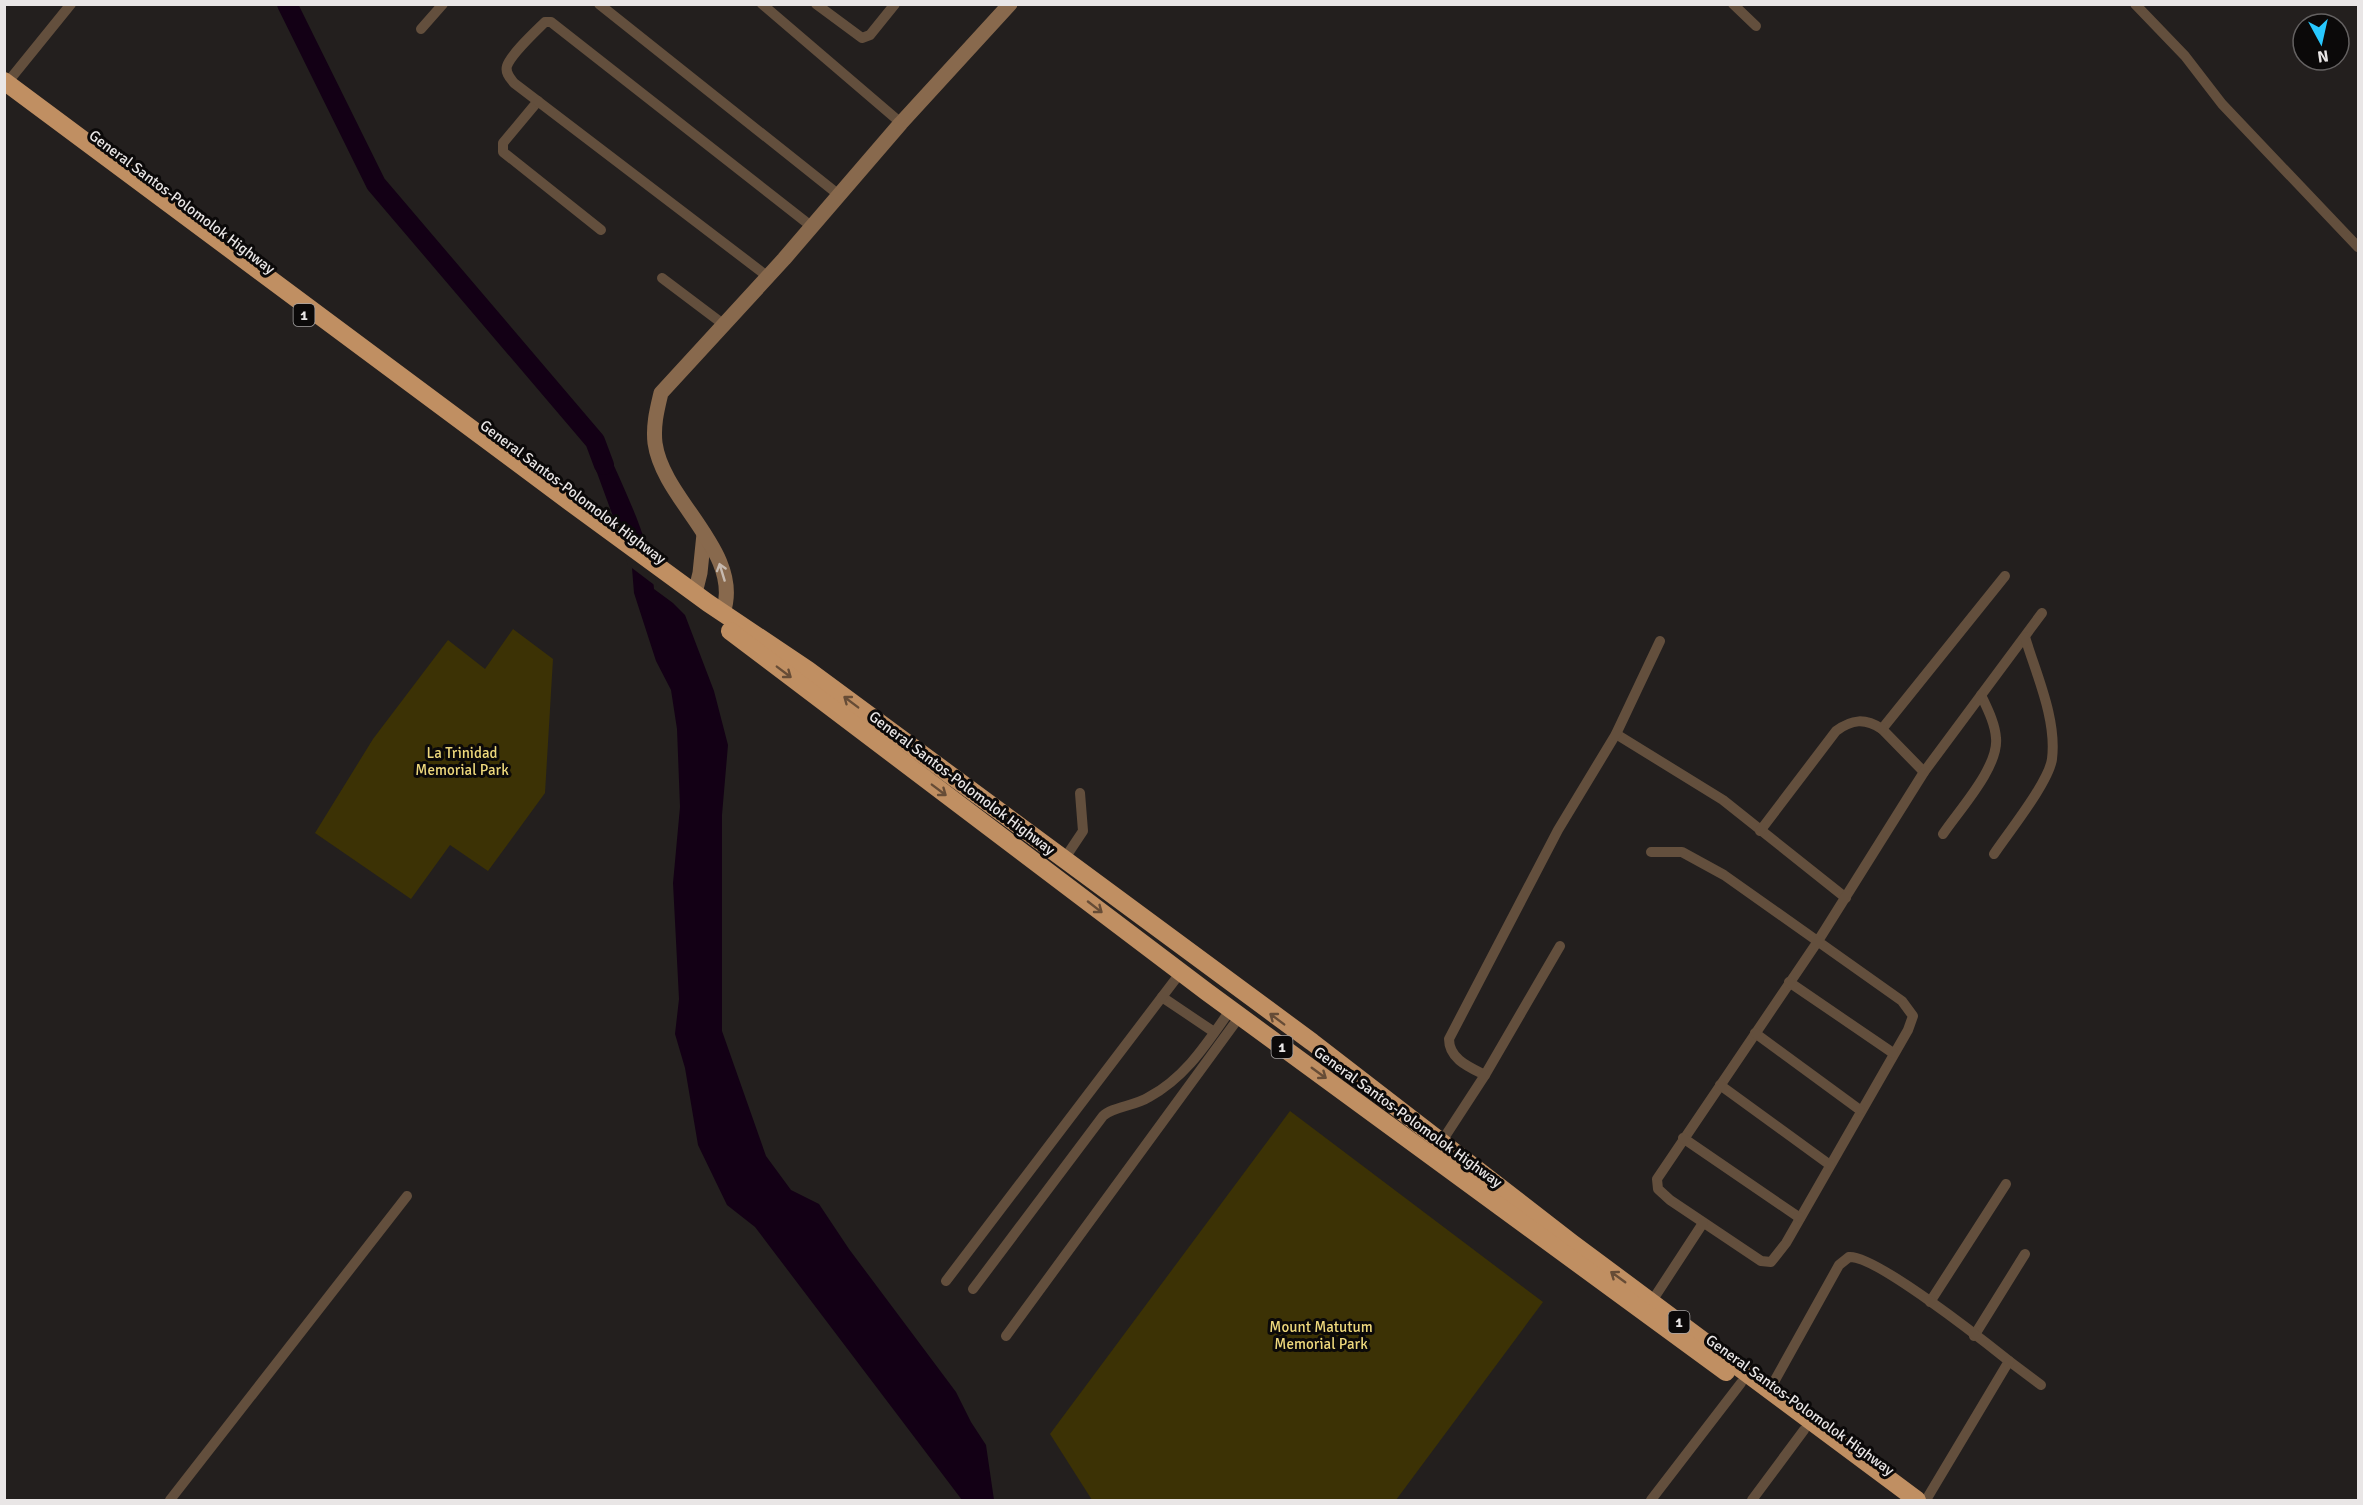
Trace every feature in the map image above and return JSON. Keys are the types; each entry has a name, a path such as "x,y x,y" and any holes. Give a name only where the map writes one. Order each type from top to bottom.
{"highway":[{"name":"1","path":"5,85 668,579 695,593 808,670 1442,1141 1917,1500"},
{"name":"General Santos-Polomolok Highway","path":"668,579 1181,972 1899,1500"}],"street":[{"path":"5,85 71,4"},
{"path":"421,29 442,4"},
{"path":"599,4 839,195"},
{"path":"762,4 901,123"},
{"path":"816,4 862,38 870,34 895,4"},
{"path":"723,613 727,595 724,574 704,534 665,473 656,444 654,419 661,393 1010,4"},
{"path":"1733,4 1756,26"},
{"path":"2134,4 2185,56 2222,104 2358,247"},
{"path":"767,276 514,83 508,75 507,66 545,22 549,21 811,226"},
{"path":"538,101 503,143 503,152 601,231"},
{"path":"662,278 723,324"},
{"path":"695,593 704,534"},
{"path":"1882,729 2005,576"},
{"path":"1651,852 1682,852 1694,857 1818,941 1909,1007 1913,1020 1777,1257 1769,1263 1761,1261 1662,1195 1657,1185 1660,1173 1818,941 1924,772 2042,613"},
{"path":"1994,854 2025,809 2052,760 2049,725 2025,637"},
{"path":"1485,1075 1457,1058 1450,1048 1449,1039 1558,830 1616,734 1660,641"},
{"path":"1943,834 1983,776 1996,750 1992,720 1981,694"},
{"path":"1760,831 1836,731 1851,721 1872,723 1882,729 1924,772"},
{"path":"1616,734 1690,778 1846,898"},
{"path":"1063,861 1083,831 1080,793"},
{"path":"1442,1141 1485,1075 1560,946"},
{"path":"946,1281 1181,972"},
{"path":"1789,982 1893,1053"},
{"path":"1162,997 1214,1032"},
{"path":"973,1289 1102,1116 1108,1111 1140,1103 1176,1080 1214,1032 1236,1012"},
{"path":"1006,1336 1236,1012"},
{"path":"1755,1033 1860,1110"},
{"path":"1720,1085 1830,1165"},
{"path":"1683,1138 1800,1218"},
{"path":"1930,1302 2006,1184"},
{"path":"170,1500 407,1196"},
{"path":"1652,1301 1703,1223"},
{"path":"1974,1336 2025,1254"},
{"path":"1770,1389 1839,1265 1849,1257 1858,1256 1877,1265 1930,1302 2041,1385"},
{"path":"1926,1500 2009,1361"},
{"path":"1651,1500 1741,1383"},
{"path":"1752,1500 1804,1430"}],"green space":[{"name":"La Trinidad Memorial Park","path":"513,629 553,659 545,793 488,871 450,845 411,899 315,833 373,739 448,640 485,669"},
{"name":"Mount Matutum Memorial Park","path":"1290,1111 1543,1302 1396,1500 1092,1500 1050,1434"}],"shaded area":[{"path":"595,441 606,447 636,516 648,552 654,589 685,615 714,691 728,745 722,815 722,1031 766,1156 791,1190 819,1204 849,1249 956,1392 986,1445 994,1500 962,1500 755,1227 727,1205 698,1145 685,1068 675,1034 679,999 673,883 680,807 677,729 671,690 656,661 634,593 632,568 589,451"}],"pier":[{"path":"611,519 649,547 657,587 628,565"}],"waterway":[{"path":"287,4 376,184 595,441 604,465"}]}
